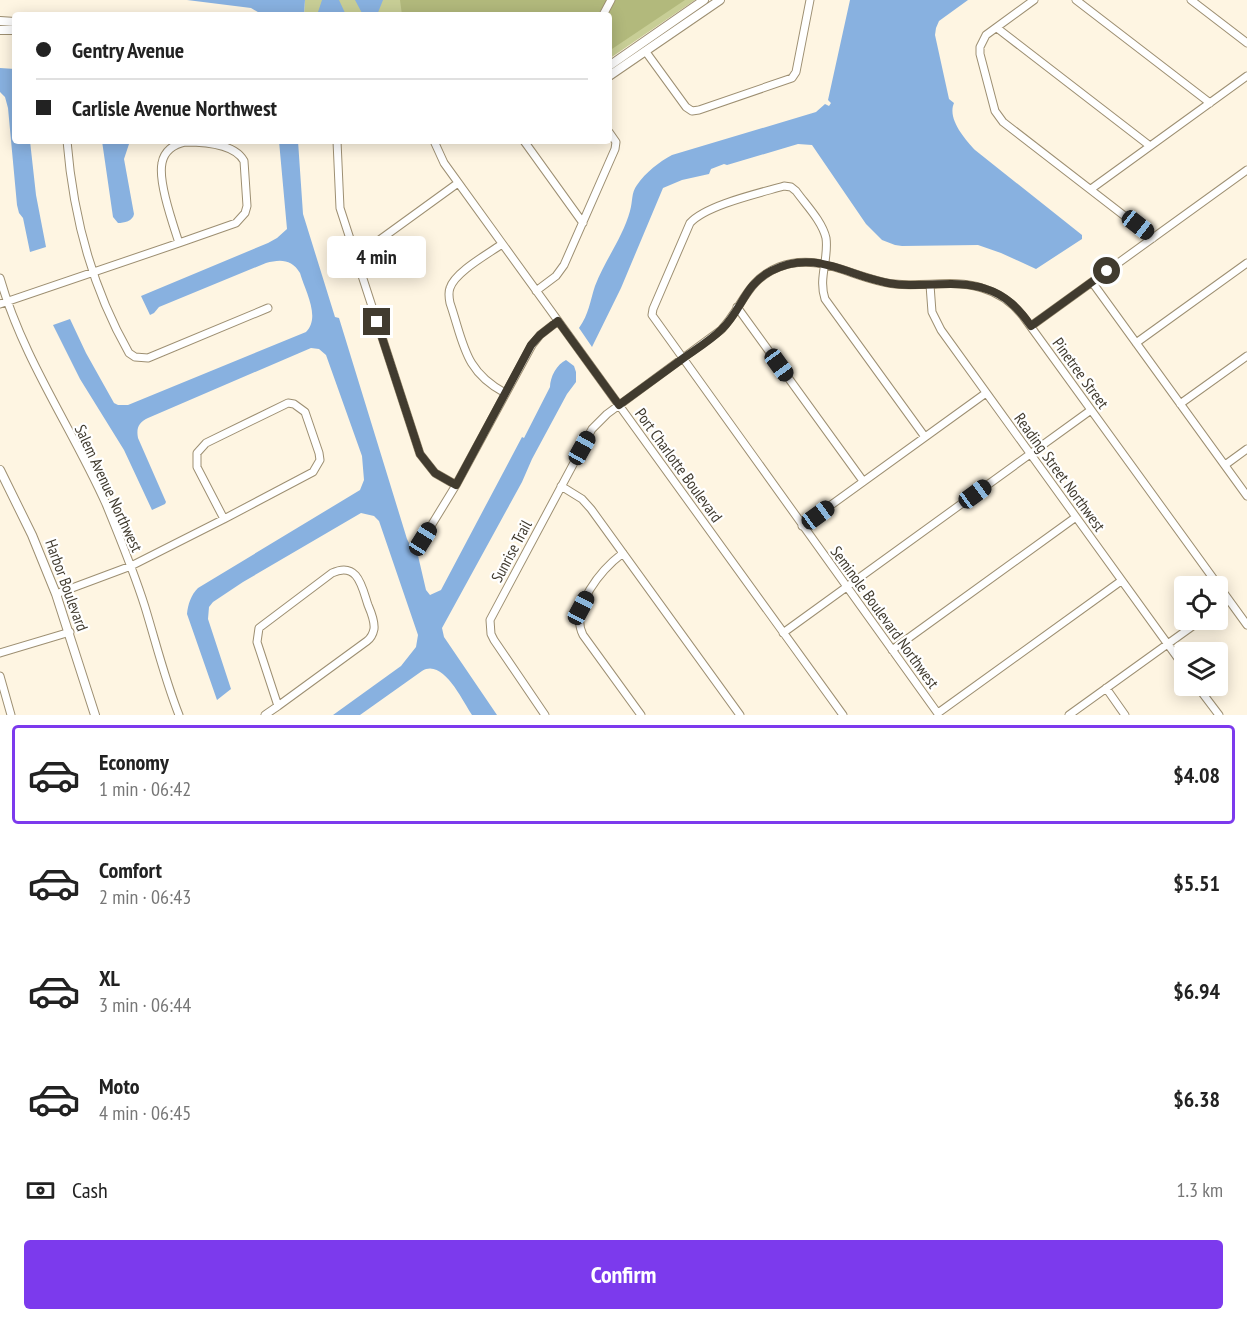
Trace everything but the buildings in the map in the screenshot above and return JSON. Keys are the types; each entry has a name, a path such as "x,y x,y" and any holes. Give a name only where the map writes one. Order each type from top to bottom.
{"street":[{"path":"612,64 704,0"},
{"path":"612,74 720,0"},
{"path":"646,52 686,107 692,111 699,110 792,78 796,72 810,0"},
{"path":"1035,0 987,35 980,47 995,111 998,117 1153,237"},
{"path":"1076,0 1210,103"},
{"path":"1191,0 1247,43"},
{"path":"997,28 1150,146"},
{"path":"1091,189 1247,76"},
{"path":"536,291 560,271 615,149 616,142 612,136"},
{"path":"67,144 74,195 93,272 122,341 129,352 141,359 148,358 268,308"},
{"path":"177,144 167,151 162,171 167,201 179,243"},
{"path":"4,303 236,223 245,213 247,206 244,161 235,150 198,144"},
{"path":"337,144 340,208 420,454 435,473 456,485"},
{"name":"Port Charlotte Boulevard","path":"435,144 440,158 843,715"},
{"path":"526,144 583,223"},
{"path":"1031,326 1247,170"},
{"path":"356,257 458,183"},
{"name":"Seminole Boulevard Northwest","path":"824,264 826,245 824,231 796,191 784,186 700,213 690,223 652,315 938,714"},
{"path":"502,244 458,276 453,281 449,294 471,363 483,379 505,393"},
{"name":"Pinetree Street","path":"619,405 721,330 752,285 771,271 793,263 824,264 880,282 901,285 970,285 993,291 1013,304 1031,326 1211,576"},
{"path":"1136,343 1247,263"},
{"path":"824,264 822,286 825,299 924,437"},
{"name":"Salem Avenue Northwest","path":"0,278 4,303 35,369 90,471 131,566 179,715"},
{"path":"1092,282 1247,496"},
{"name":"Reading Street Northwest","path":"930,285 930,305 937,325 1174,653"},
{"path":"737,307 863,482"},
{"path":"423,539 456,485 531,345 558,321"},
{"path":"1180,404 1247,356"},
{"path":"802,526 986,393"},
{"path":"57,594 131,566 224,519 313,472 317,467 319,453 305,412 300,407 294,404 281,404 201,447 197,453 197,466 224,519"},
{"name":"Sunrise Trail","path":"545,715 494,640 489,627 490,620 592,429 601,418 619,405"},
{"path":"783,633 1091,410"},
{"path":"1225,465 1247,449"},
{"name":"Harbor Boulevard","path":"0,470 32,535 57,594 95,715"},
{"path":"561,486 587,504 740,715"},
{"path":"892,650 1076,517"},
{"path":"623,554 600,574 581,608 578,622 583,635 641,715"},
{"path":"265,715 278,706 372,636 374,623 361,582 352,572 345,570 332,573 259,628 256,642 278,706"},
{"path":"938,714 1121,581"},
{"name":"Pinetree Street","path":"1228,600 1247,625"},
{"path":"1069,715 1187,630"},
{"path":"0,653 70,632"},
{"path":"0,676 11,715"},
{"path":"1106,688 1125,715"},
{"path":"1205,696 1219,715"}],"green space":[{"path":"305,0 695,0 612,57 612,12 304,12"},
{"path":"400,0 685,0 612,49 612,12 402,12"}],"water":[{"path":"187,0 305,0 304,12 258,12 251,8"},
{"path":"322,0 339,0 345,12 318,12"},
{"path":"355,0 383,0 378,12 361,12"},
{"path":"850,0 968,0 939,21 935,35 949,99 954,103 952,109 955,122 962,135 975,150 1082,235 1082,239 1036,269 978,245 895,245 882,240 866,224 812,145 798,144 724,164 711,169 709,174 682,180 663,188 621,288 592,347 579,328 587,313 599,276 627,221 637,185 653,168 672,155 816,112 825,104 829,106 831,103 828,100"},
{"path":"0,68 12,69 12,144 30,144 36,195 46,247 30,252 23,218 17,205 8,108 5,97 0,92"},
{"path":"102,144 129,144 124,159 134,214 130,220 118,223 113,217"},
{"path":"279,144 298,144 303,214 335,317 339,318 407,539 410,545 416,547 426,590 430,595 441,590 522,437 524,438 550,387 555,371 566,360 574,366 576,382 567,394 442,628 444,637 497,715 472,715 444,675 437,670 430,669 422,671 360,715 333,715 401,666 416,647 418,635 379,521 374,516 361,513 243,582 209,607 208,619 231,689 217,700 187,614 193,594 198,588 360,490 364,480 362,456 326,355 319,349 311,348 142,421 137,431 138,438 166,502 152,510 124,450 80,379 53,325 70,319 86,353 114,403 118,405 128,405 306,332 312,319 310,304 300,273 297,268 285,261 266,263 159,307 150,315 141,296 268,243 287,229"}],"route":[{"path":"377,322 420,454 429,468 456,485 531,345 558,321 619,405 716,334 730,320 752,285 764,275 785,265 801,262 833,265 880,282 901,285 978,286 1007,299 1031,326 1107,271"}]}
